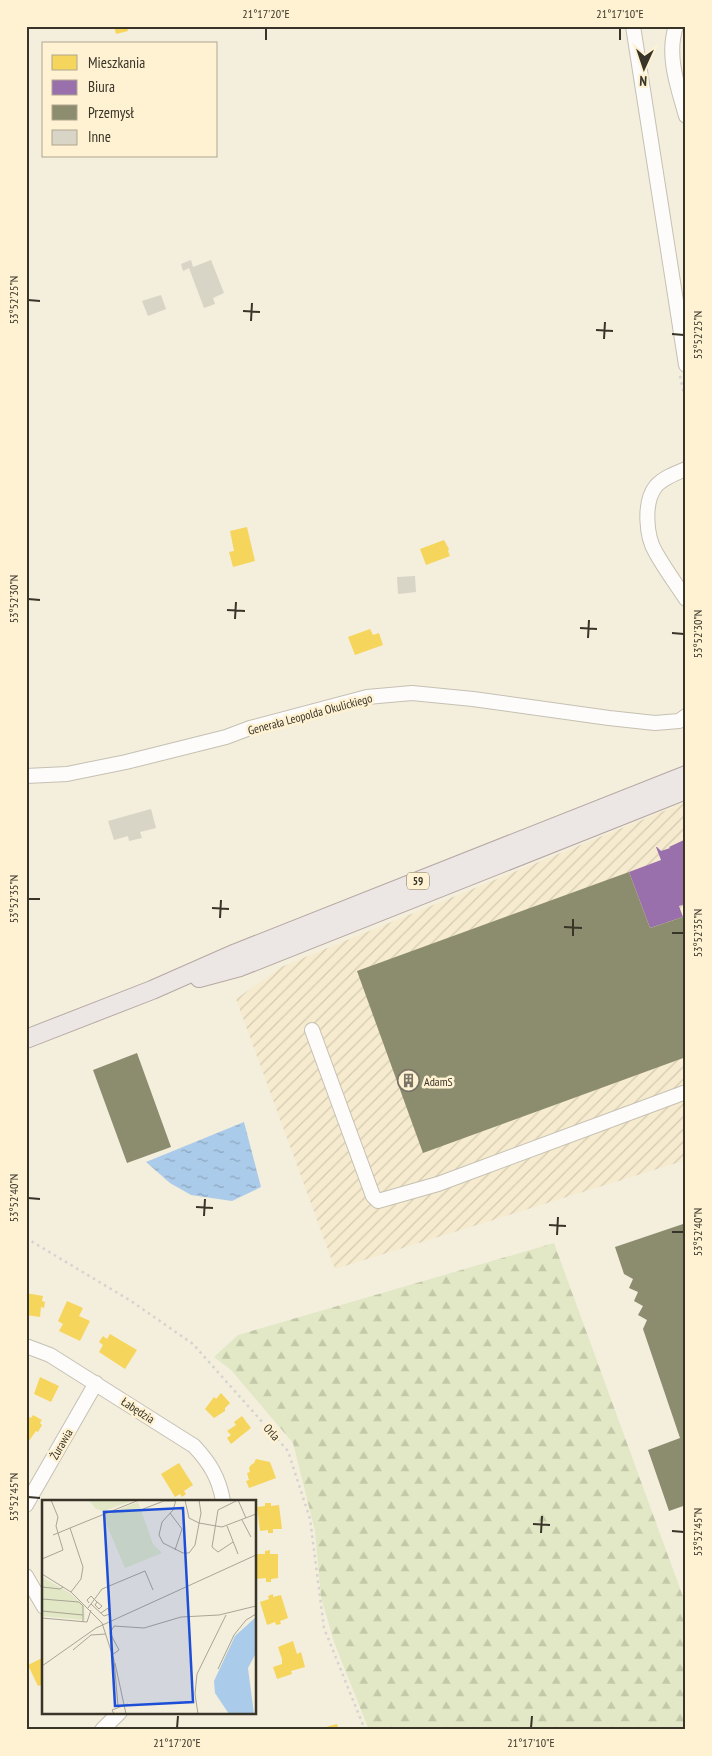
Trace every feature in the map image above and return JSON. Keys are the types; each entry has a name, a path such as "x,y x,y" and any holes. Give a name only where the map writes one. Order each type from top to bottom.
{"main road":[{"name":"59","path":"26,1040 152,990 236,953 686,775"},
{"name":"59","path":"152,990 240,967 686,790"}],"street":[{"path":"633,26 686,365"},
{"path":"676,26 673,36 674,73 686,116"},
{"path":"686,470 673,474 655,486 647,506 648,528 655,552 686,599"},
{"name":"Generała Leopolda Okulickiego","path":"26,776 68,774 126,762 226,737 250,728 367,697 412,693 473,699 655,723 679,721 686,716"},
{"path":"312,1030 373,1196 378,1201 438,1184 686,1092"},
{"name":"Łabędzia","path":"26,1346 50,1355 194,1446 210,1464 222,1493 223,1500"},
{"name":"Żurawia","path":"26,1505 96,1383"},
{"path":"26,1576 42,1604"},
{"path":"102,1730 116,1714"}],"path":[{"path":"684,394 686,403"},
{"name":"Orla","path":"26,1238 131,1300 193,1344 288,1451 310,1519 324,1628 365,1730"}],"shaded area":[{"path":"686,802 686,1160 335,1269 236,999 281,967"}],"green space":[{"path":"554,1243 686,1605 686,1730 369,1730 334,1642 321,1597 315,1531 293,1443 231,1370 214,1357 238,1335"}],"water":[{"path":"244,1122 261,1187 232,1201 191,1195 170,1183 146,1162"}],"building: Mieszkania":[{"path":"114,26 127,26 128,31 116,34"},
{"path":"247,527 255,561 233,567 229,552 234,551 230,531"},
{"path":"444,540 449,549 450,556 426,565 420,549"},
{"path":"370,629 373,635 379,633 383,645 355,655 348,637"},
{"path":"26,1293 43,1296 42,1301 45,1302 44,1308 41,1307 40,1317 26,1315"},
{"path":"67,1301 83,1308 79,1316 90,1321 80,1341 59,1331 63,1324 58,1321"},
{"path":"110,1334 137,1350 125,1369 99,1352 103,1345 99,1342 103,1336 107,1339"},
{"path":"40,1377 59,1386 51,1402 34,1394"},
{"path":"221,1393 230,1403 225,1408 225,1411 214,1418 205,1409 214,1397 216,1399"},
{"path":"26,1415 31,1418 33,1415 42,1420 40,1423 42,1425 26,1445"},
{"path":"242,1416 251,1428 231,1444 227,1438 231,1435 227,1431 236,1425 234,1422"},
{"path":"256,1459 270,1462 276,1478 249,1488 246,1481 249,1480 247,1473 250,1472 249,1468"},
{"path":"179,1463 193,1485 184,1491 186,1494 182,1497 180,1494 175,1497 161,1474"},
{"path":"265,1503 271,1503 271,1506 279,1505 282,1529 273,1529 273,1533 268,1533 268,1530 260,1531 257,1507 265,1506"},
{"path":"270,1550 270,1554 278,1554 278,1578 271,1579 271,1582 266,1582 266,1578 256,1579 256,1554 265,1554 265,1551"},
{"path":"273,1594 273,1597 281,1595 288,1618 280,1621 281,1624 276,1625 275,1622 267,1625 260,1602 269,1599 268,1596"},
{"path":"293,1641 297,1654 301,1652 305,1667 291,1671 292,1674 277,1679 273,1667 282,1664 278,1647"},
{"path":"42,1658 42,1685 38,1686 28,1665"},
{"path":"337,1724 339,1730 320,1730 329,1726"}],"building: Biura":[{"path":"686,839 686,904 679,906 683,917 650,928 629,872 661,860 656,847 661,851"}],"building: Przemysł":[{"path":"629,872 650,928 683,917 686,925 686,1057 423,1153 357,971"},
{"path":"137,1053 171,1147 127,1163 93,1070"},
{"path":"686,1223 686,1505 669,1511 648,1450 680,1438 643,1329 647,1320 638,1315 643,1306 634,1301 638,1292 629,1288 633,1279 624,1274 615,1247"}],"building: Inne":[{"path":"191,260 193,267 211,260 224,293 213,298 215,304 204,308 189,268 183,271 181,264"},
{"path":"161,295 166,309 148,316 142,301"},
{"path":"415,576 416,592 398,594 397,577"},
{"path":"151,809 156,828 140,832 142,838 129,841 128,836 114,840 108,821"}],"place":[{"name":"AdamS","path":"408,1081"}]}
